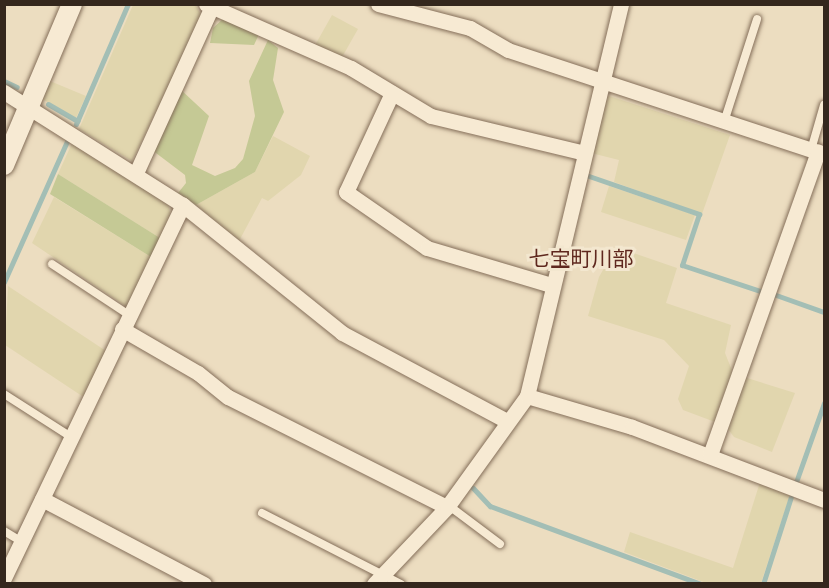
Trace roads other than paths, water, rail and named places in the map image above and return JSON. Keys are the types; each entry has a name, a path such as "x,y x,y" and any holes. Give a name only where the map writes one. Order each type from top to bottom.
{"street":[{"path":"4,165 72,4"},
{"path":"378,4 470,28 508,50 818,152 710,455"},
{"path":"377,578 447,506 505,420 527,396 598,81 621,4"},
{"path":"136,173 210,5 351,68 431,116 581,152"},
{"path":"4,92 30,105 183,205 342,333 505,420"},
{"path":"392,93 346,192 427,248 551,285"},
{"path":"4,578 183,205"},
{"path":"125,322 228,397 447,506"},
{"path":"527,396 710,455 825,500"},
{"path":"42,499 204,584"}],"lane":[{"path":"724,122 757,19"},
{"path":"818,152 825,105"},
{"path":"51,264 125,322"},
{"path":"4,394 71,437"},
{"path":"447,506 500,544"},
{"path":"262,513 377,578 401,584"},
{"path":"4,531 22,542"}],"waterway":[{"path":"76,124 128,4"},
{"path":"4,81 17,87"},
{"path":"48,104 77,121"},
{"path":"4,282 68,139"},
{"path":"586,175 699,214 682,265 760,291"},
{"path":"776,295 824,312"},
{"path":"796,482 824,403"},
{"path":"473,488 490,506 701,584"},
{"path":"763,584 791,497"}],"district":[{"name":"七宝町川部","path":"581,257"}]}
